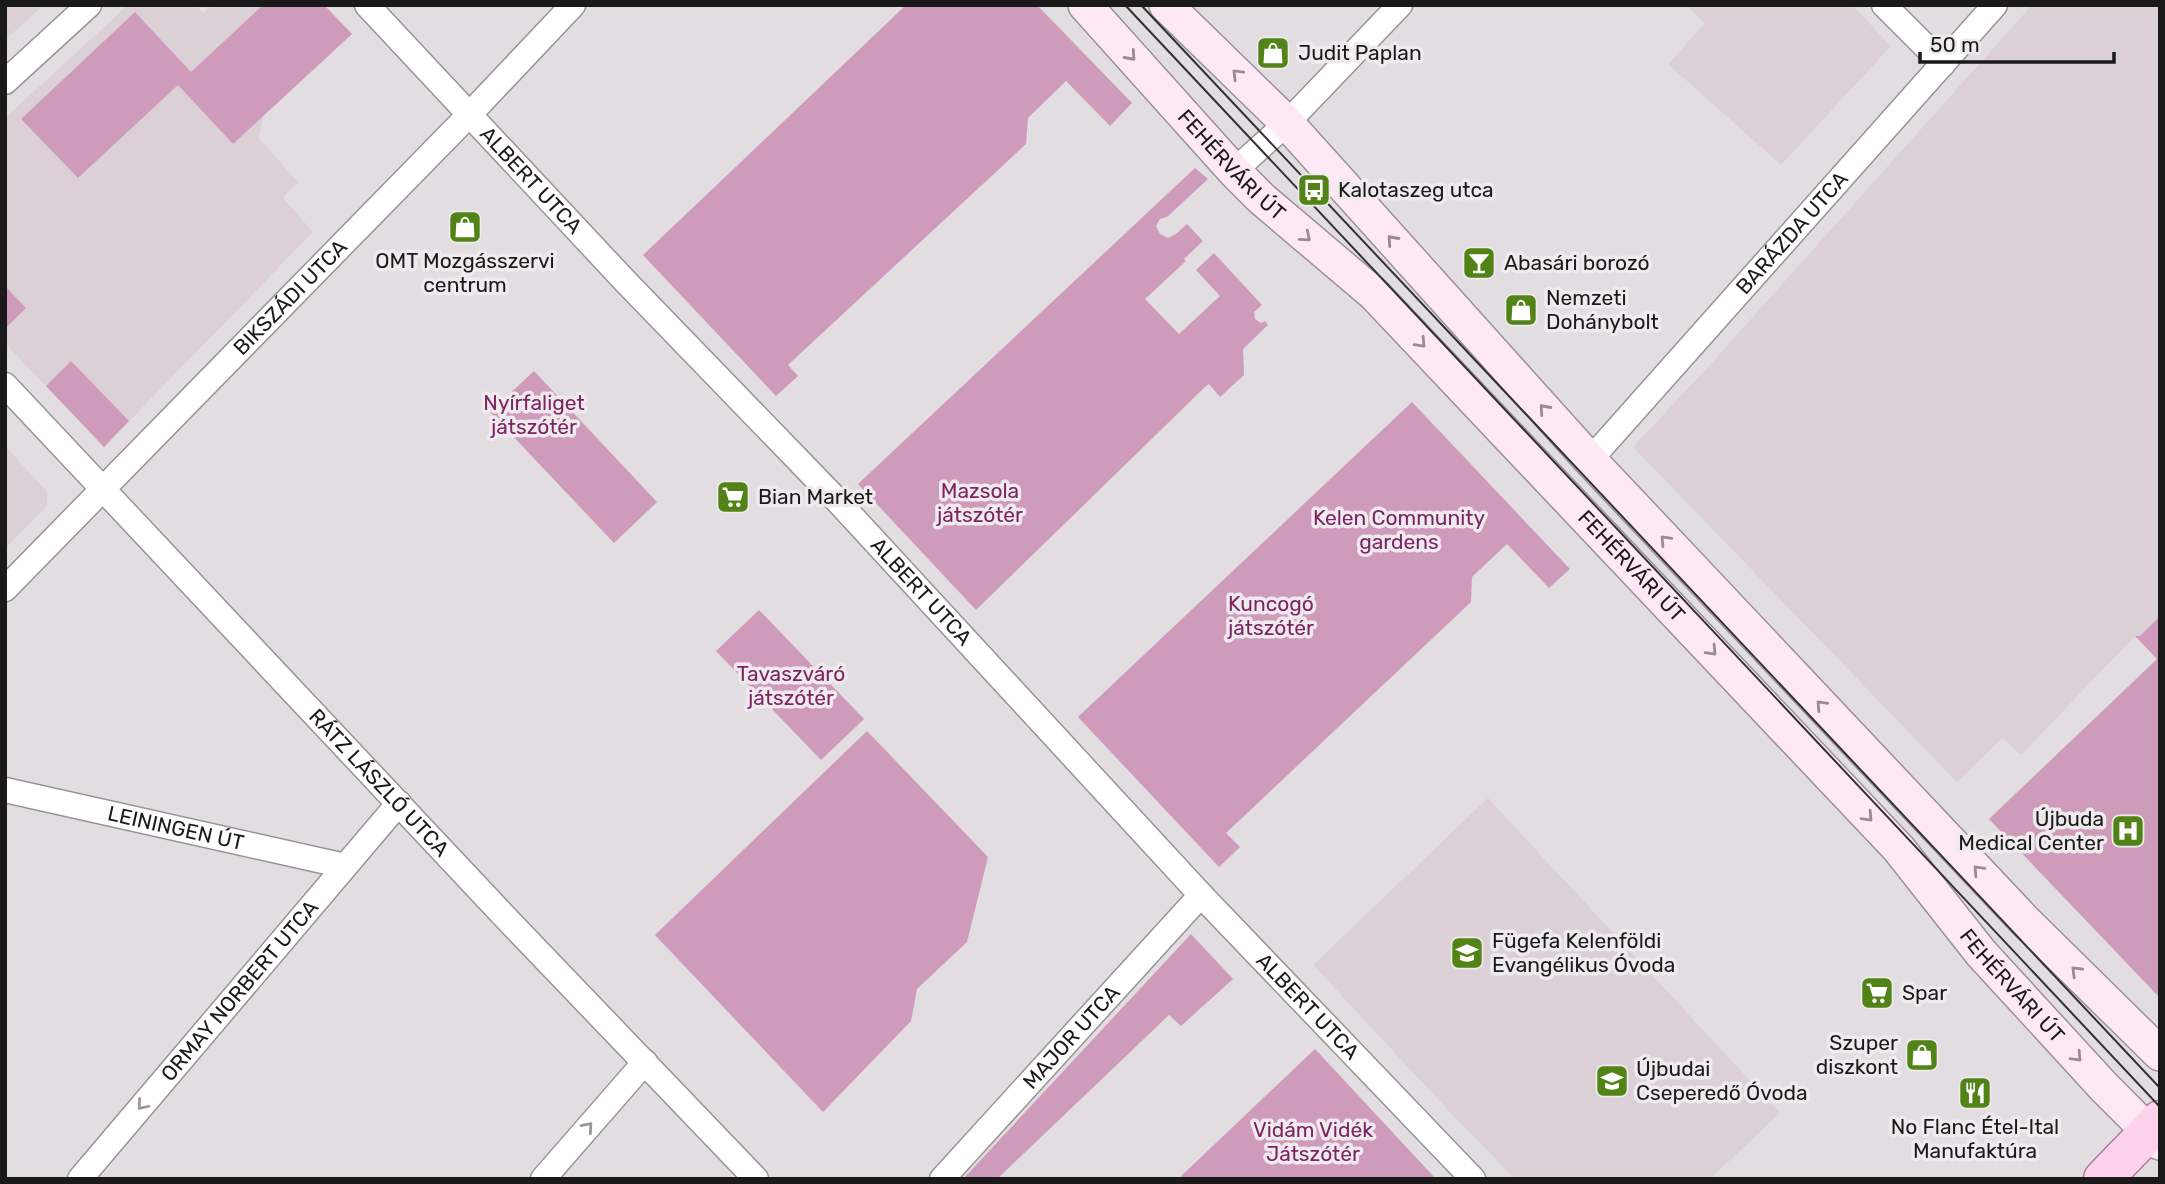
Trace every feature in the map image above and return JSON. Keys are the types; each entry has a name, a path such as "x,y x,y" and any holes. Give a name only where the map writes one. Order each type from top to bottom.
{"main road":[{"path":"2103,1179 2156,1132"}],"street":[{"path":"5,82 89,5"},
{"name":"ALBERT UTCA","path":"367,5 644,300 788,448 1200,895 1473,1179"},
{"name":"BIKSZÁDI UTCA","path":"5,589 469,115 573,5"},
{"name":"FEHÉRVÁRI ÚT","path":"1085,5 1262,200 1374,294 1899,849 1981,953 2104,1087 2156,1132"},
{"name":"FEHÉRVÁRI ÚT","path":"1166,5 1287,123 1590,460 2024,920 2160,1054"},
{"path":"1234,171 1287,123 1401,5"},
{"path":"1884,5 1943,64"},
{"name":"BARÁZDA UTCA","path":"1590,460 1995,5"},
{"name":"RÁTZ LÁSZLÓ UTCA","path":"5,385 757,1179"},
{"name":"LEININGEN ÚT","path":"5,790 345,866"},
{"name":"ORMAY NORBERT UTCA","path":"80,1179 399,803"},
{"name":"MAJOR UTCA","path":"942,1179 1200,895"},
{"path":"543,1179 645,1062"}],"shaded area":[{"path":"5,5 44,5 5,40"},
{"path":"128,5 196,5 203,13 212,5 324,5 352,34 263,116 259,138 298,182 283,198 313,232 104,447 5,343 5,118"},
{"path":"1686,5 1852,5 1891,46 1781,165 1668,64 1705,23"},
{"path":"2032,5 2160,5 2160,616 2140,636 2135,636 2021,755 2002,738 1957,782 1633,447"},
{"path":"5,446 47,491 47,506 5,549"},
{"path":"1488,798 1780,1113 1710,1179 1515,1179 1313,965"}],"green space":[{"path":"263,5 324,5 352,34 233,144 178,85 78,178 21,119 135,12 191,72"},
{"path":"906,5 1037,5 1132,103 1110,126 1066,81 1028,118 1026,144 788,365 798,376 776,396 643,255"},
{"name":"Mazsola játszótér","path":"1195,168 1208,179 1167,217 1160,219 1156,226 1160,234 1168,238 1187,224 1203,241 1184,259 1186,261 1145,299 1179,334 1220,296 1196,270 1214,253 1262,305 1254,312 1255,319 1261,323 1265,321 1268,325 1243,349 1244,375 1220,397 1209,384 1205,387 976,610 858,484"},
{"path":"5,286 26,308 7,327 5,325"},
{"path":"71,361 129,421 104,447 46,386"},
{"name":"Nyírfaliget játszótér","path":"534,371 657,502 614,543 490,412"},
{"path":"1412,402 1570,569 1549,588 1507,544 1472,577 1471,602 1226,833 1240,847 1219,867 1078,717"},
{"name":"Tavaszváró játszótér","path":"759,610 864,719 821,760 716,651"},
{"path":"2160,616 2160,998 1989,819 2157,659 2135,636 2140,636"},
{"path":"867,731 988,857 967,942 917,989 911,1021 823,1112 655,935"},
{"path":"1191,934 1233,979 1181,1026 1169,1015 997,1179 963,1179"},
{"name":"Vidám Vidék Játszótér","path":"1315,1049 1436,1179 1178,1179"}],"tram line":[{"path":"1125,5 2160,1107"},
{"path":"1141,5 2160,1088"}],"place":[{"name":"Judit Paplan","path":"1273,53"},
{"name":"Kalotaszeg utca","path":"1314,190"},
{"name":"OMT Mozgásszervi centrum","path":"465,227"},
{"name":"Abasári borozó","path":"1479,263"},
{"name":"Nemzeti Dohánybolt","path":"1521,310"},
{"name":"Bian Market","path":"733,497"},
{"name":"Újbuda Medical Center","path":"2128,831"},
{"name":"Fügefa Kelenföldi Evangélikus Óvoda","path":"1467,953"},
{"name":"Spar","path":"1877,993"},
{"name":"Szuper diszkont","path":"1922,1055"},
{"name":"Újbudai Cseperedő Óvoda","path":"1612,1081"},
{"name":"No Flanc Étel-Ital Manufaktúra","path":"1975,1093"}],"park label":[{"name":"Kelen Community gardens","path":"1399,530"},
{"name":"Kuncogó játszótér","path":"1271,616"}]}
